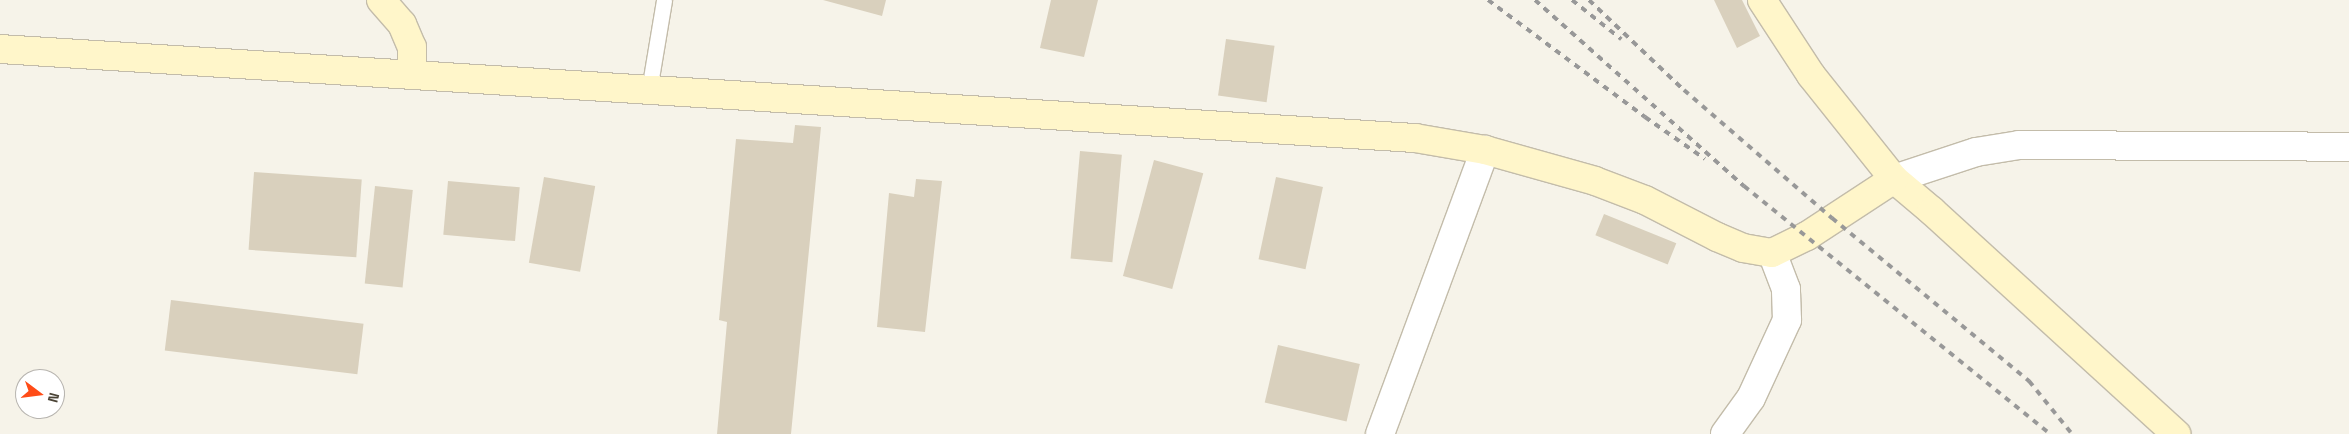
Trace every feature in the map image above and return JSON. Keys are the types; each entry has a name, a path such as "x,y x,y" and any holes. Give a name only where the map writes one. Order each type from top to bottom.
{"street":[{"path":"381,0 402,24 412,47 412,74"},
{"path":"1762,0 1811,75 1894,179 1932,211 2176,434"},
{"path":"0,50 412,74 1415,138 1484,150 1595,181 1645,200 1717,237 1743,248 1772,253 1807,236 1894,179 1976,152 2019,145 2349,147"},
{"path":"1380,434 1484,150"},
{"path":"1725,434 1751,398 1787,320 1786,289 1772,253"}],"lane":[{"path":"649,90 664,0"}],"building":[{"path":"823,0 886,0 882,16"},
{"path":"1051,0 1098,0 1084,57 1040,48"},
{"path":"1714,0 1742,0 1760,36 1737,48"},
{"path":"1226,39 1275,46 1267,102 1218,95"},
{"path":"795,125 821,127 791,434 717,434 727,322 719,320 736,139 793,143"},
{"path":"1080,151 1122,155 1112,262 1071,259"},
{"path":"1154,160 1203,173 1172,289 1123,276"},
{"path":"254,172 362,180 356,257 249,250"},
{"path":"544,177 595,186 580,272 529,263"},
{"path":"1276,177 1323,187 1305,269 1259,259"},
{"path":"916,179 942,181 925,332 877,327 889,193 914,197"},
{"path":"448,181 520,187 515,241 443,235"},
{"path":"375,186 413,190 403,287 365,283"},
{"path":"1604,214 1676,243 1668,265 1595,235"},
{"path":"171,300 364,324 357,374 165,351"},
{"path":"1278,345 1360,364 1347,421 1265,402"}],"railway":[{"path":"1488,0 1645,117 1705,159"},
{"path":"1535,0 1744,186 2050,434"},
{"path":"1572,0 1621,39"},
{"path":"1589,0 1684,90 1832,218 2029,381 2072,434"}]}
